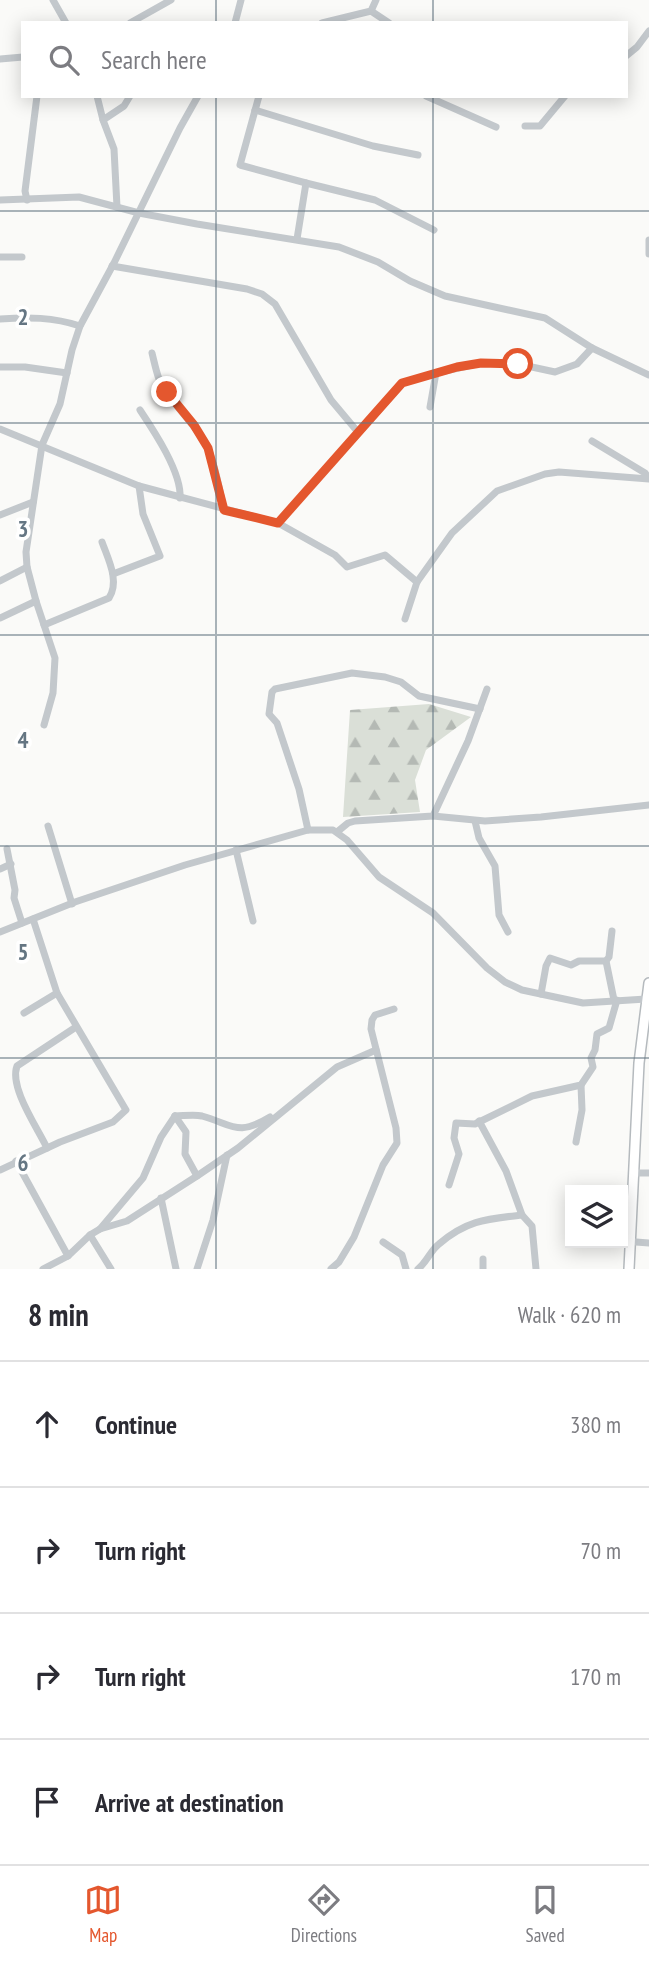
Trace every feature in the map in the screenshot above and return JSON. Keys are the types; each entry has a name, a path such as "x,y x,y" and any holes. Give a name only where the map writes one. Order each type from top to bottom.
{"main road":[{"path":"631,1269 639,1063 649,983"},
{"path":"631,1269 636,1242 649,1014"}],"street":[{"path":"53,0 65,21"},
{"path":"134,21 171,0"},
{"path":"236,21 241,0"},
{"path":"371,11 376,0"},
{"path":"330,21 371,11 386,21"},
{"path":"628,54 638,47 649,31"},
{"path":"0,59 21,57"},
{"path":"27,200 25,191 37,98"},
{"path":"98,98 114,149 117,207"},
{"path":"103,120 124,106 129,98"},
{"path":"44,725 53,693 55,658 36,601 26,552 42,445 60,404 80,326 197,98"},
{"path":"258,98 240,165 375,200 434,230"},
{"path":"431,98 496,127"},
{"path":"525,125 540,126 563,98"},
{"path":"255,110 373,146 418,155"},
{"path":"297,239 306,183"},
{"path":"0,201 79,197 139,213 339,247 378,262 410,281 445,296 545,318 592,348 649,376"},
{"path":"649,240 649,254"},
{"path":"0,257 22,257"},
{"path":"112,266 247,289 262,294 275,304 331,400 357,431"},
{"path":"0,319 41,317 60,319 80,326"},
{"path":"278,523 402,383 481,363 518,364 555,372 577,364 592,348"},
{"path":"152,353 159,378 167,392 194,425 208,448 224,510"},
{"path":"0,367 67,373"},
{"path":"430,407 436,373"},
{"path":"140,410 163,444 181,489 180,498"},
{"path":"0,429 139,486 278,523 335,555 347,567 385,555 417,582"},
{"path":"592,441 645,473 649,479"},
{"path":"405,619 417,582 452,533 497,491 545,474 559,472 649,479"},
{"path":"113,574 160,556 143,514 139,486"},
{"path":"0,515 33,502"},
{"path":"44,625 109,598 112,593 113,574 102,542"},
{"path":"0,581 27,567"},
{"path":"0,618 36,601"},
{"path":"308,830 299,789 277,723 270,717 272,692 275,689 352,673 385,677 401,682 419,695 480,709"},
{"path":"433,816 468,741 487,689"},
{"path":"337,832 355,821 433,816 475,821 649,805"},
{"path":"475,821 479,838 495,866 499,915 508,932"},
{"path":"48,825 72,904"},
{"path":"0,932 72,904 236,850 308,830 324,829 337,832 347,839 379,877 433,913 487,968 505,982 522,990 583,1003 646,999"},
{"path":"7,849 14,898 22,923"},
{"path":"236,850 253,921"},
{"path":"0,869 11,864"},
{"path":"0,1170 47,1147 113,1122 126,1110 57,993 33,919"},
{"path":"576,1142 582,1110 581,1085 593,1067 591,1058 597,1034 609,1028 615,1000 606,961 609,957 612,931"},
{"path":"541,994 550,958 571,965 579,961 606,961"},
{"path":"24,1013 57,993"},
{"path":"331,1269 339,1262 354,1237 383,1165 397,1143 372,1020 375,1015 394,1009"},
{"path":"47,1147 15,1086 15,1070 17,1066 76,1027"},
{"path":"100,1229 112,1227 143,1211 197,1176 337,1067 376,1050"},
{"path":"449,1185 459,1154 454,1138 456,1123 475,1124 532,1096 581,1085"},
{"path":"174,1116 197,1115 229,1126 250,1128 289,1105"},
{"path":"174,1116 186,1132 185,1154 197,1176"},
{"path":"43,1269 68,1255 100,1229 143,1178 161,1137 174,1116"},
{"path":"479,1121 506,1171 522,1215 532,1226 536,1269"},
{"path":"197,1269 213,1220 227,1154"},
{"path":"16,1161 68,1255"},
{"path":"638,1173 649,1173"},
{"path":"161,1198 176,1269"},
{"path":"143,1211 164,1213"},
{"path":"418,1269 425,1264 436,1247 465,1224 522,1215"},
{"path":"90,1235 111,1269"},
{"path":"383,1242 401,1255 406,1269"},
{"path":"636,1242 649,1243"},
{"path":"483,1259 483,1269"}],"green space":[{"path":"429,704 471,717 426,750 415,780 420,812 343,817 350,710"}],"route":[{"path":"167,392 194,425 208,448 224,510 278,523 402,383 481,363 518,364"}]}
